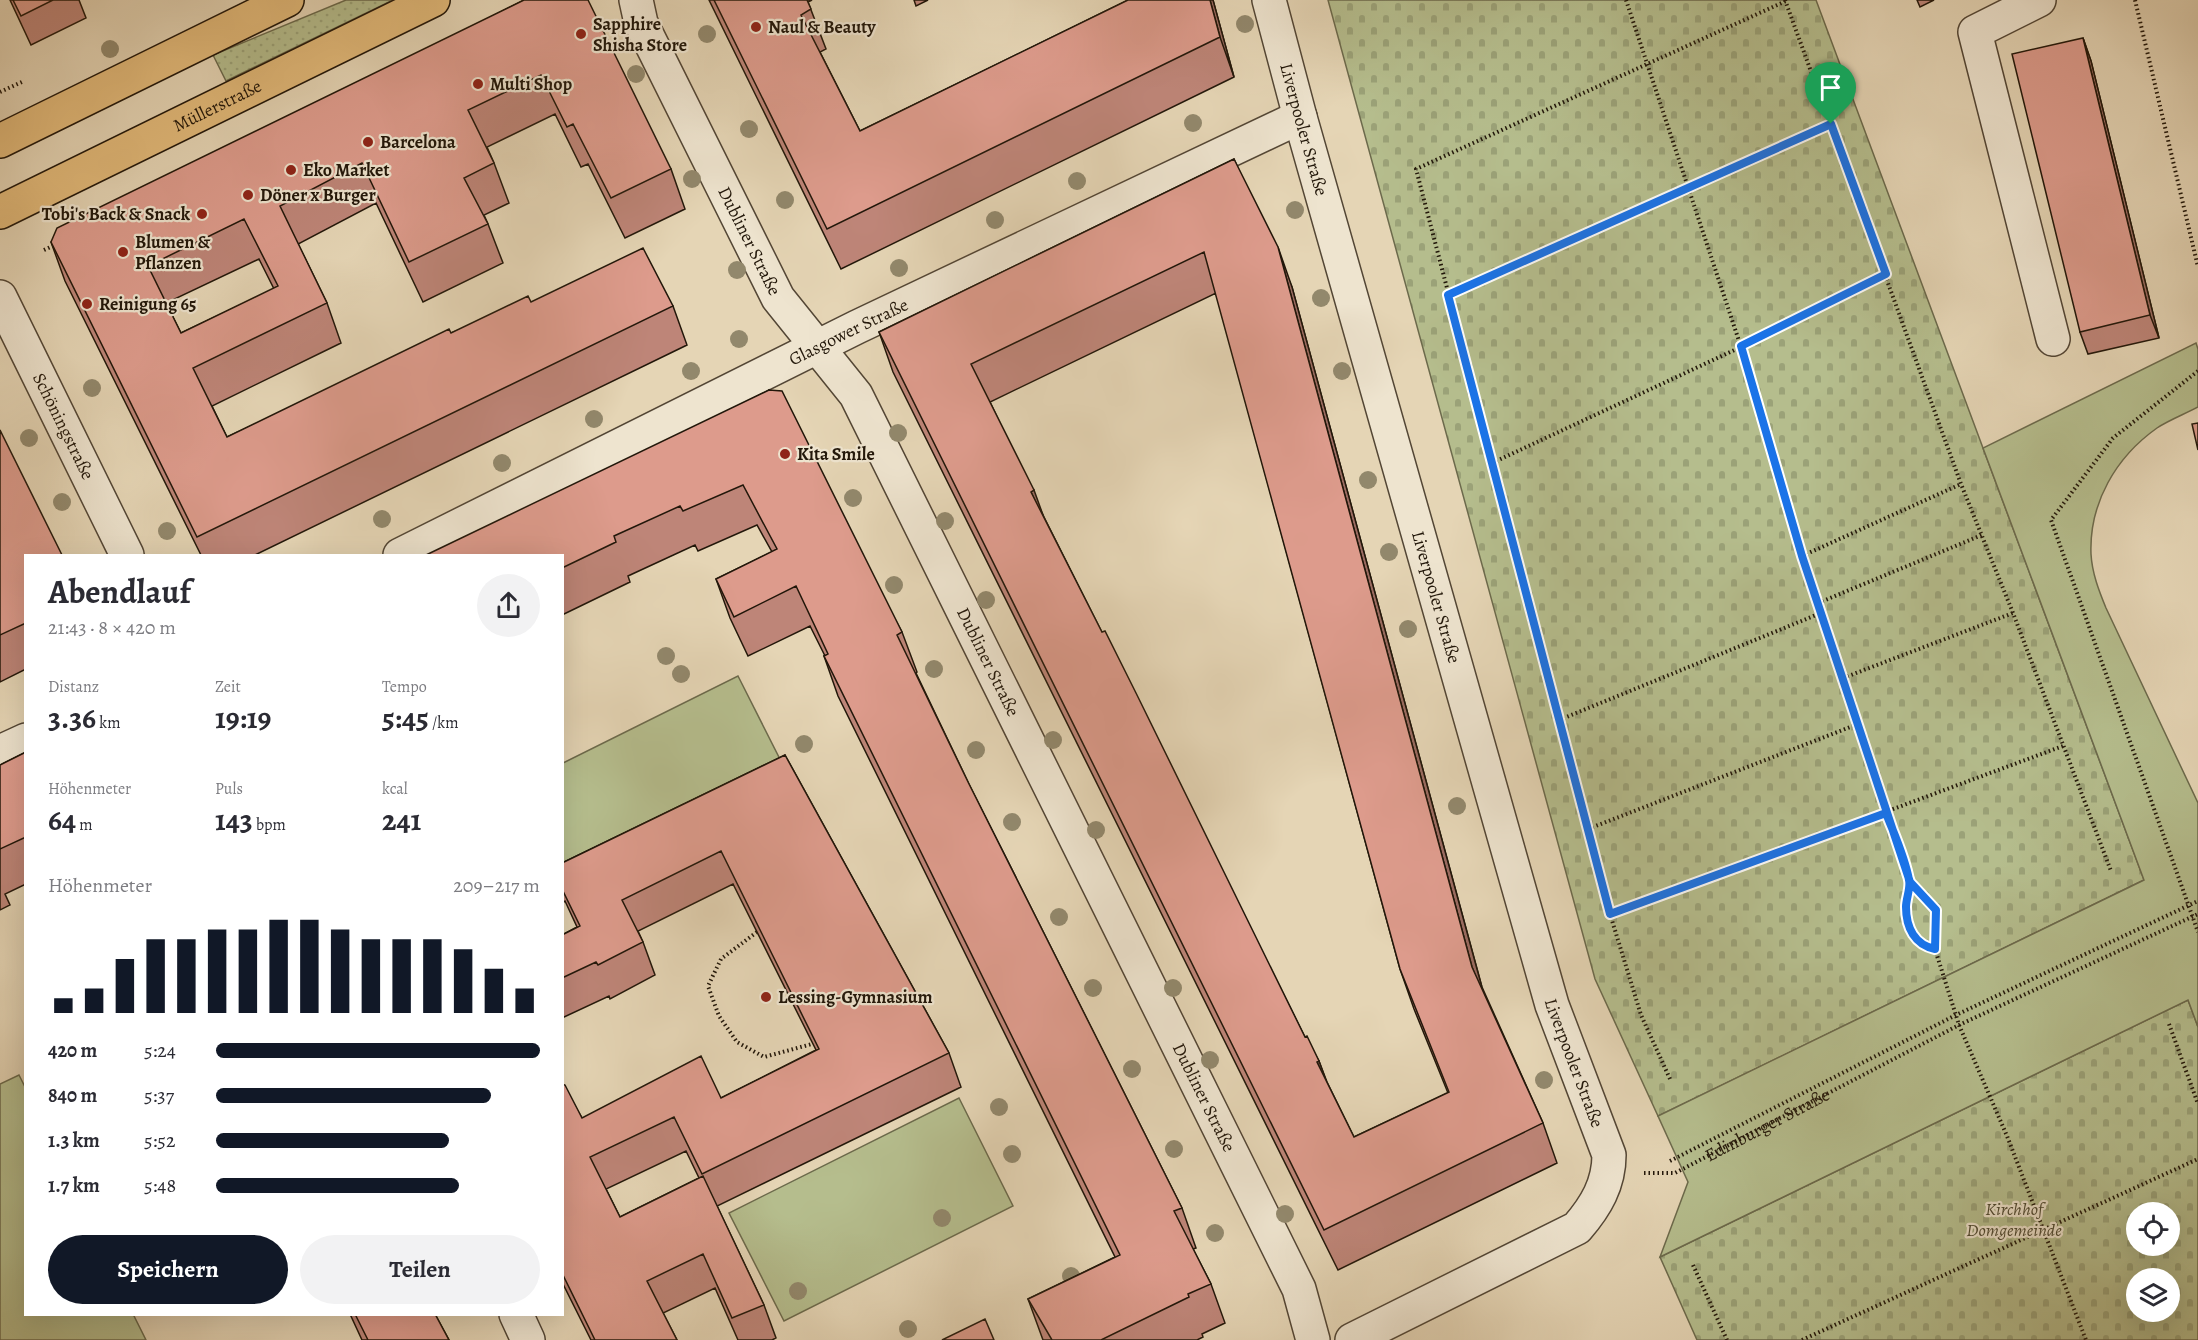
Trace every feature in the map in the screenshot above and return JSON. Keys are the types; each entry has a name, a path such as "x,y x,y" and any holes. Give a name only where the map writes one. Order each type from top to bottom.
{"main road":[{"path":"0,141 287,0"},
{"name":"Müllerstraße","path":"0,213 433,0"}],"street":[{"name":"Dubliner Straße","path":"636,0 641,23 778,298 856,395 1299,1289 1313,1340"},
{"name":"Liverpooler Straße","path":"1269,0 1300,117 1552,1005 1609,1155 1609,1172 1603,1189"},
{"path":"2039,0 1975,32 2053,339"},
{"name":"Glasgower Straße","path":"402,554 817,347 1300,117"},
{"name":"Schöningstraße","path":"0,297 127,554"},
{"path":"0,752 24,741"},
{"path":"1352,1340 1577,1228 1593,1209 1603,1189"},
{"path":"517,1316 528,1340"}],"path":[{"path":"1626,0 1741,346 1802,556 1886,813 1910,882 1936,910 1935,949 1959,1025 2007,1136 2086,1340"},
{"path":"2135,0 2198,267"},
{"path":"1670,1079 1641,1015 1610,914 1416,170 1786,1 1961,484 2013,613 2111,871"},
{"path":"0,92 24,81"},
{"path":"1448,295 1831,124"},
{"path":"44,250 62,241"},
{"path":"1492,463 1741,346 1886,274"},
{"path":"2198,371 2113,438 2051,520 2189,906 2196,916 2198,932"},
{"path":"1802,556 1961,484"},
{"path":"1818,603 1982,535"},
{"path":"1559,720 1821,613"},
{"path":"1842,678 2013,613"},
{"path":"1588,829 1858,724"},
{"path":"1610,914 2062,746"},
{"path":"1910,882 1906,907 1912,935 1924,946 1935,949"},
{"path":"1670,1161 1956,1015 2198,901"},
{"name":"Edinburger Straße","path":"1603,1189 1641,1173 1675,1173 1959,1025 2196,916"},
{"path":"757,932 721,959 708,986 719,1016 737,1042 764,1057 812,1044"},
{"path":"2169,1024 2198,1104"},
{"path":"1802,1340 2198,1159"},
{"path":"1693,1265 1726,1340"}],"green space":[{"path":"346,0 393,0 226,81 213,55"},
{"path":"1328,0 1816,0 2144,880 1658,1116 1595,979"},
{"path":"2196,343 2198,349 2198,407 2157,428 2129,453 2118,467 2100,499 2092,535 2091,554 2094,575 2106,608 2198,803 2198,1027 2188,1000 1660,1257 1688,1182 1658,1116 2144,880 1983,448"},
{"path":"738,676 791,781 575,887 564,864 564,763"},
{"name":"Kirchhof Domgemeinde","path":"2188,1000 2198,1027 2198,1340 1697,1340 1660,1257"},
{"path":"19,1075 24,1085 24,1316 134,1316 146,1340 0,1340 0,1084"},
{"path":"959,1098 1013,1206 784,1321 729,1213"}],"building":[{"path":"13,0 53,0 21,16"},
{"path":"524,0 588,0 671,169 611,198 573,124 567,127 541,75 468,110 494,163 464,178 488,224 409,262 362,163 280,206 327,303 193,368 227,437 449,329 451,333 528,296 531,302 643,248 673,306 197,537 51,242 57,228","holes":["244,219 278,286 181,333 148,266"]},
{"path":"714,0 807,0 811,9 801,15 860,131 1128,0 1210,0 1220,37 827,229"},
{"path":"2083,38 2150,315 2080,332 2012,54"},
{"path":"1234,159 1278,247 1472,967 1543,1123 1324,1230 879,332","holes":["1204,252 1400,969 1449,1092 1354,1137 1317,1062 1319,1061 1307,1036 1305,1037 1105,631 1102,632 1031,492 1034,490 971,364"]},
{"path":"769,390 782,391 902,632 897,635 969,784 1182,1208 1174,1211 1211,1284 1101,1340 1052,1340 1028,1299 1120,1255 824,656 828,654 796,586 734,617 716,579 777,549 743,485 683,511 680,506 614,536 616,542 564,567 564,554 428,554"},
{"path":"2198,423 2198,450 2192,424"},
{"path":"0,430 62,554 24,554 24,624 0,635"},
{"path":"24,753 24,838 0,849 0,765"},
{"path":"785,755 949,1053 702,1174 674,1117 590,1157 620,1217 703,1176 764,1305 732,1318 703,1254 647,1281 677,1340 595,1340 564,1277 564,1085 582,1118 701,1056 721,1098 819,1049 721,851 622,900 643,942 598,965 596,962 564,977 564,934 580,926 564,893 564,862"},
{"path":"356,1316 436,1316 449,1340 368,1340"},
{"path":"985,1319 994,1340 942,1340"}],"place":[{"name":"Naul & Beauty","path":"756,27"},
{"name":"Sapphire Shisha Store","path":"581,34"},
{"name":"Multi Shop","path":"478,84"},
{"name":"Barcelona","path":"368,142"},
{"name":"Eko Market","path":"291,170"},
{"name":"Döner x Burger","path":"248,195"},
{"name":"Tobi's Back & Snack","path":"202,214"},
{"name":"Blumen & Pflanzen","path":"123,252"},
{"name":"Reinigung 65","path":"87,304"},
{"name":"Kita Smile","path":"785,454"},
{"name":"Lessing-Gymnasium","path":"766,997"}],"route":[{"path":"1831,124 1448,295 1610,914 1886,813 1910,882 1906,907 1912,935 1924,946 1935,949 1936,910 1910,882 1886,813 1802,556 1741,346 1886,274 1831,124"}]}
